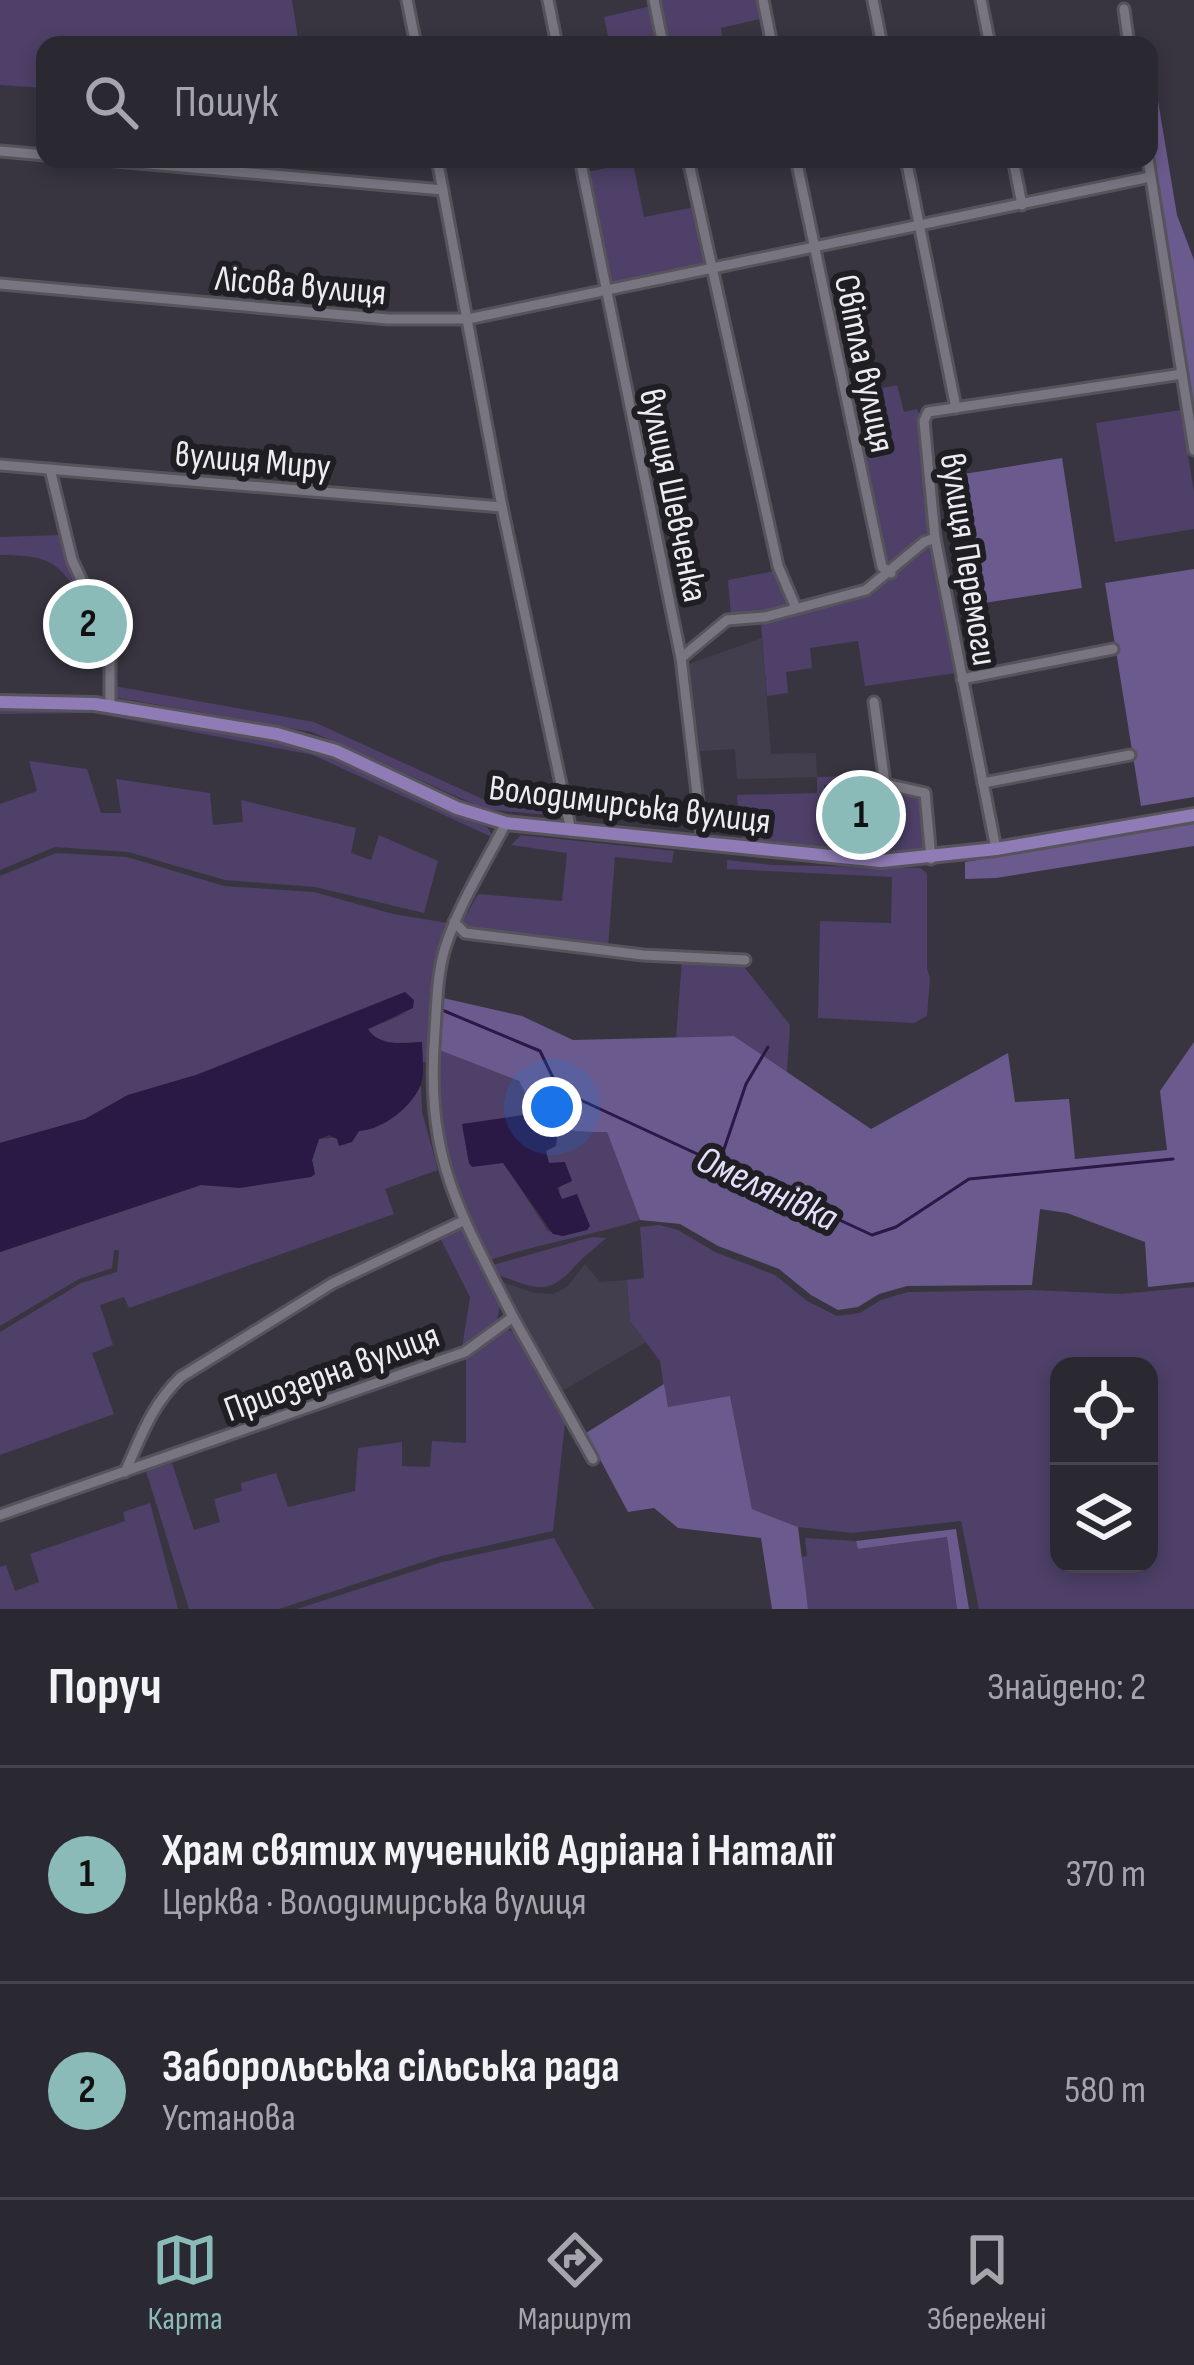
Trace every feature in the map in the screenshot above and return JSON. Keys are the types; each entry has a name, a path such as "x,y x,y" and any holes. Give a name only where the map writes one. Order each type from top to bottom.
{"main road":[{"name":"Володимирська вулиця","path":"0,702 110,706 262,731 320,745 457,808 506,824 831,858 931,859 1194,815"}],"street":[{"path":"407,0 414,36"},
{"path":"548,0 555,36"},
{"path":"653,0 661,36"},
{"path":"763,0 770,36"},
{"path":"873,0 880,36"},
{"path":"980,0 988,36"},
{"path":"1124,9 1128,36"},
{"path":"0,151 36,154"},
{"path":"195,168 443,190"},
{"path":"439,168 502,507 571,831"},
{"name":"вулиця Шевченка","path":"582,168 681,658 703,845"},
{"path":"690,168 778,566 796,608"},
{"name":"Світла вулиця","path":"798,168 882,567 891,573"},
{"name":"вулиця Перемоги","path":"908,168 956,408 928,412 924,421 935,538 996,849"},
{"path":"1015,168 1022,205"},
{"path":"1149,168 1194,450"},
{"name":"Лісова вулиця","path":"0,284 388,320 467,319 1150,178"},
{"path":"956,408 1182,374"},
{"name":"вулиця Миру","path":"0,465 502,507"},
{"path":"50,469 72,560 110,643 110,706"},
{"path":"681,658 727,620 765,617 866,590 935,538"},
{"path":"962,679 1113,649"},
{"path":"874,702 885,784 925,793 931,859"},
{"path":"983,783 1130,755"},
{"path":"506,824 454,922 439,978 433,1117 439,1155 463,1221 593,1459"},
{"path":"454,922 466,932 643,956 745,961"},
{"name":"Приозерна вулиця","path":"125,1472 151,1412 181,1377 333,1283 463,1221"},
{"name":"Приозерна вулиця","path":"0,1515 464,1352 513,1317"}],"shaded area":[{"path":"0,0 292,0 298,36 36,36 36,87 0,85"},
{"path":"658,0 760,0 764,18 721,28 722,36 665,36"},
{"path":"651,6 658,36 608,36 604,17"},
{"path":"1158,101 1177,215 1194,260 1194,416 1154,168"},
{"path":"634,168 644,217 695,207 707,265 609,286 586,172"},
{"path":"897,385 904,412 917,409 921,418 929,530 891,569 885,565 849,395"},
{"path":"1181,410 1194,493 1194,529 1115,542 1096,423"},
{"path":"1062,458 1082,588 984,603 964,474"},
{"path":"60,535 89,600 49,562 0,555 0,537"},
{"path":"924,548 932,548 956,673 865,686 858,641 810,648 812,668 786,672 788,693 767,696 761,625 868,594"},
{"path":"1194,569 1194,797 1141,806 1105,583"},
{"path":"775,571 790,605 731,616 728,580"},
{"path":"762,638 771,754 816,753 817,777 737,779 735,749 700,751 689,664"},
{"path":"114,686 314,722 487,801 525,807 558,797 558,816 485,809 312,732 114,697"},
{"path":"0,705 95,707 319,749 487,827 494,838 313,755 94,713 0,714"},
{"path":"29,761 87,769 101,813 121,813 116,779 210,793 213,825 243,822 241,800 356,828 351,853 371,860 379,835 438,861 424,913 315,887 225,880 128,852 55,847 0,870 0,804 37,791"},
{"path":"881,775 882,786 889,791 922,795 927,852 831,851 742,839 743,831 772,832 773,810 738,807 737,795 817,793 817,777","holes":["878,783 880,832 825,834 824,785"]},
{"path":"1194,823 1194,846 965,879 965,862"},
{"path":"521,835 674,851 672,863 615,857 608,947 467,931 461,925 478,894 562,901 567,853 511,845"},
{"path":"56,853 127,857 224,886 314,892 393,914 448,923 434,978 428,1062 421,1062 422,1042 390,1043 372,1036 368,1029 406,1013 128,1095 85,1119 0,1143 0,876"},
{"path":"727,860 920,868 927,873 927,1016 914,1023 818,1018 820,921 891,923 892,877 727,869"},
{"path":"682,960 741,963 790,1025 787,1072 734,1036 676,1038"},
{"path":"405,992 414,1000 413,1008 368,1029 385,1041 422,1042 423,1074 417,1092 396,1115 359,1131 352,1142 339,1146 329,1135 319,1139 311,1177 240,1188 201,1185 0,1252 0,1143 85,1119 128,1095 196,1075"},
{"path":"443,998 522,1016 573,1040 734,1036 871,1129 1008,1053 1015,1102 1069,1099 1075,1159 1167,1150 1160,1091 1194,1042 1194,1282 1148,1287 1145,1242 1067,1213 1040,1209 1032,1285 907,1286 879,1294 858,1307 838,1310 779,1269 718,1246 680,1224 640,1220 607,1132 562,1129 543,1118 519,1081 439,1050"},
{"path":"439,1050 519,1081 535,1114 607,1132 640,1220 490,1260 444,1154 437,1109","holes":["532,1121 552,1131 546,1151 549,1163 557,1164 563,1236 548,1231 503,1162 469,1163 462,1124"]},
{"path":"421,1086 422,1112 438,1170 385,1189 394,1214 129,1308 124,1297 100,1305 113,1345 92,1353 114,1414 0,1455 0,1332 81,1283 117,1272 119,1250 114,1250 112,1268 79,1279 0,1326 0,1252 201,1185 240,1187 315,1174 312,1160 319,1139 353,1136"},
{"path":"523,1115 557,1138 556,1146 546,1151 549,1163 565,1162 572,1181 557,1188 562,1199 577,1194 590,1226 587,1230 553,1234 503,1163 472,1167 469,1163 462,1124"},
{"path":"659,1225 775,1275 807,1301 837,1316 860,1313 908,1292 1121,1294 1194,1287 1194,1609 979,1609 961,1521 852,1533 798,1527 752,1509 730,1397 667,1407 660,1361 630,1321 627,1280 644,1278 640,1227"},
{"path":"460,1226 500,1303 497,1322 462,1348 470,1297 439,1236"},
{"path":"592,1237 606,1238 549,1286 498,1275 493,1265"},
{"path":"585,1264 600,1282 627,1280 630,1321 646,1342 562,1391 502,1282 553,1294 567,1287"},
{"path":"502,1328 514,1332 565,1424 553,1531 441,1556 279,1609 189,1609 146,1471 172,1463 194,1530 220,1522 214,1499 242,1491 241,1483 276,1473 288,1507 355,1491 358,1448 402,1442 402,1466 430,1467 432,1441 466,1443 466,1358"},
{"path":"664,1384 668,1407 730,1396 752,1509 798,1527 808,1609 772,1609 761,1538 678,1528 654,1508 628,1512 586,1433"},
{"path":"150,1503 178,1609 0,1609 0,1567 6,1565 15,1591 39,1582 30,1554 125,1521 123,1512"},
{"path":"956,1529 969,1609 957,1609 947,1537 858,1549 856,1541"},
{"path":"947,1537 957,1609 808,1609 801,1557 807,1556 805,1538 856,1541 858,1549"},
{"path":"554,1538 594,1609 297,1609 442,1562"}],"waterway":[{"name":"Омелянівка","path":"442,1010 540,1051 559,1090 872,1235 896,1227 969,1179 1173,1159"},
{"path":"720,1161 746,1084 768,1047"}],"place":[{"name":"Заборольська сільська рада","path":"88,624"},
{"name":"Храм святих мучеників Адріана і Наталії","path":"861,815"}]}
